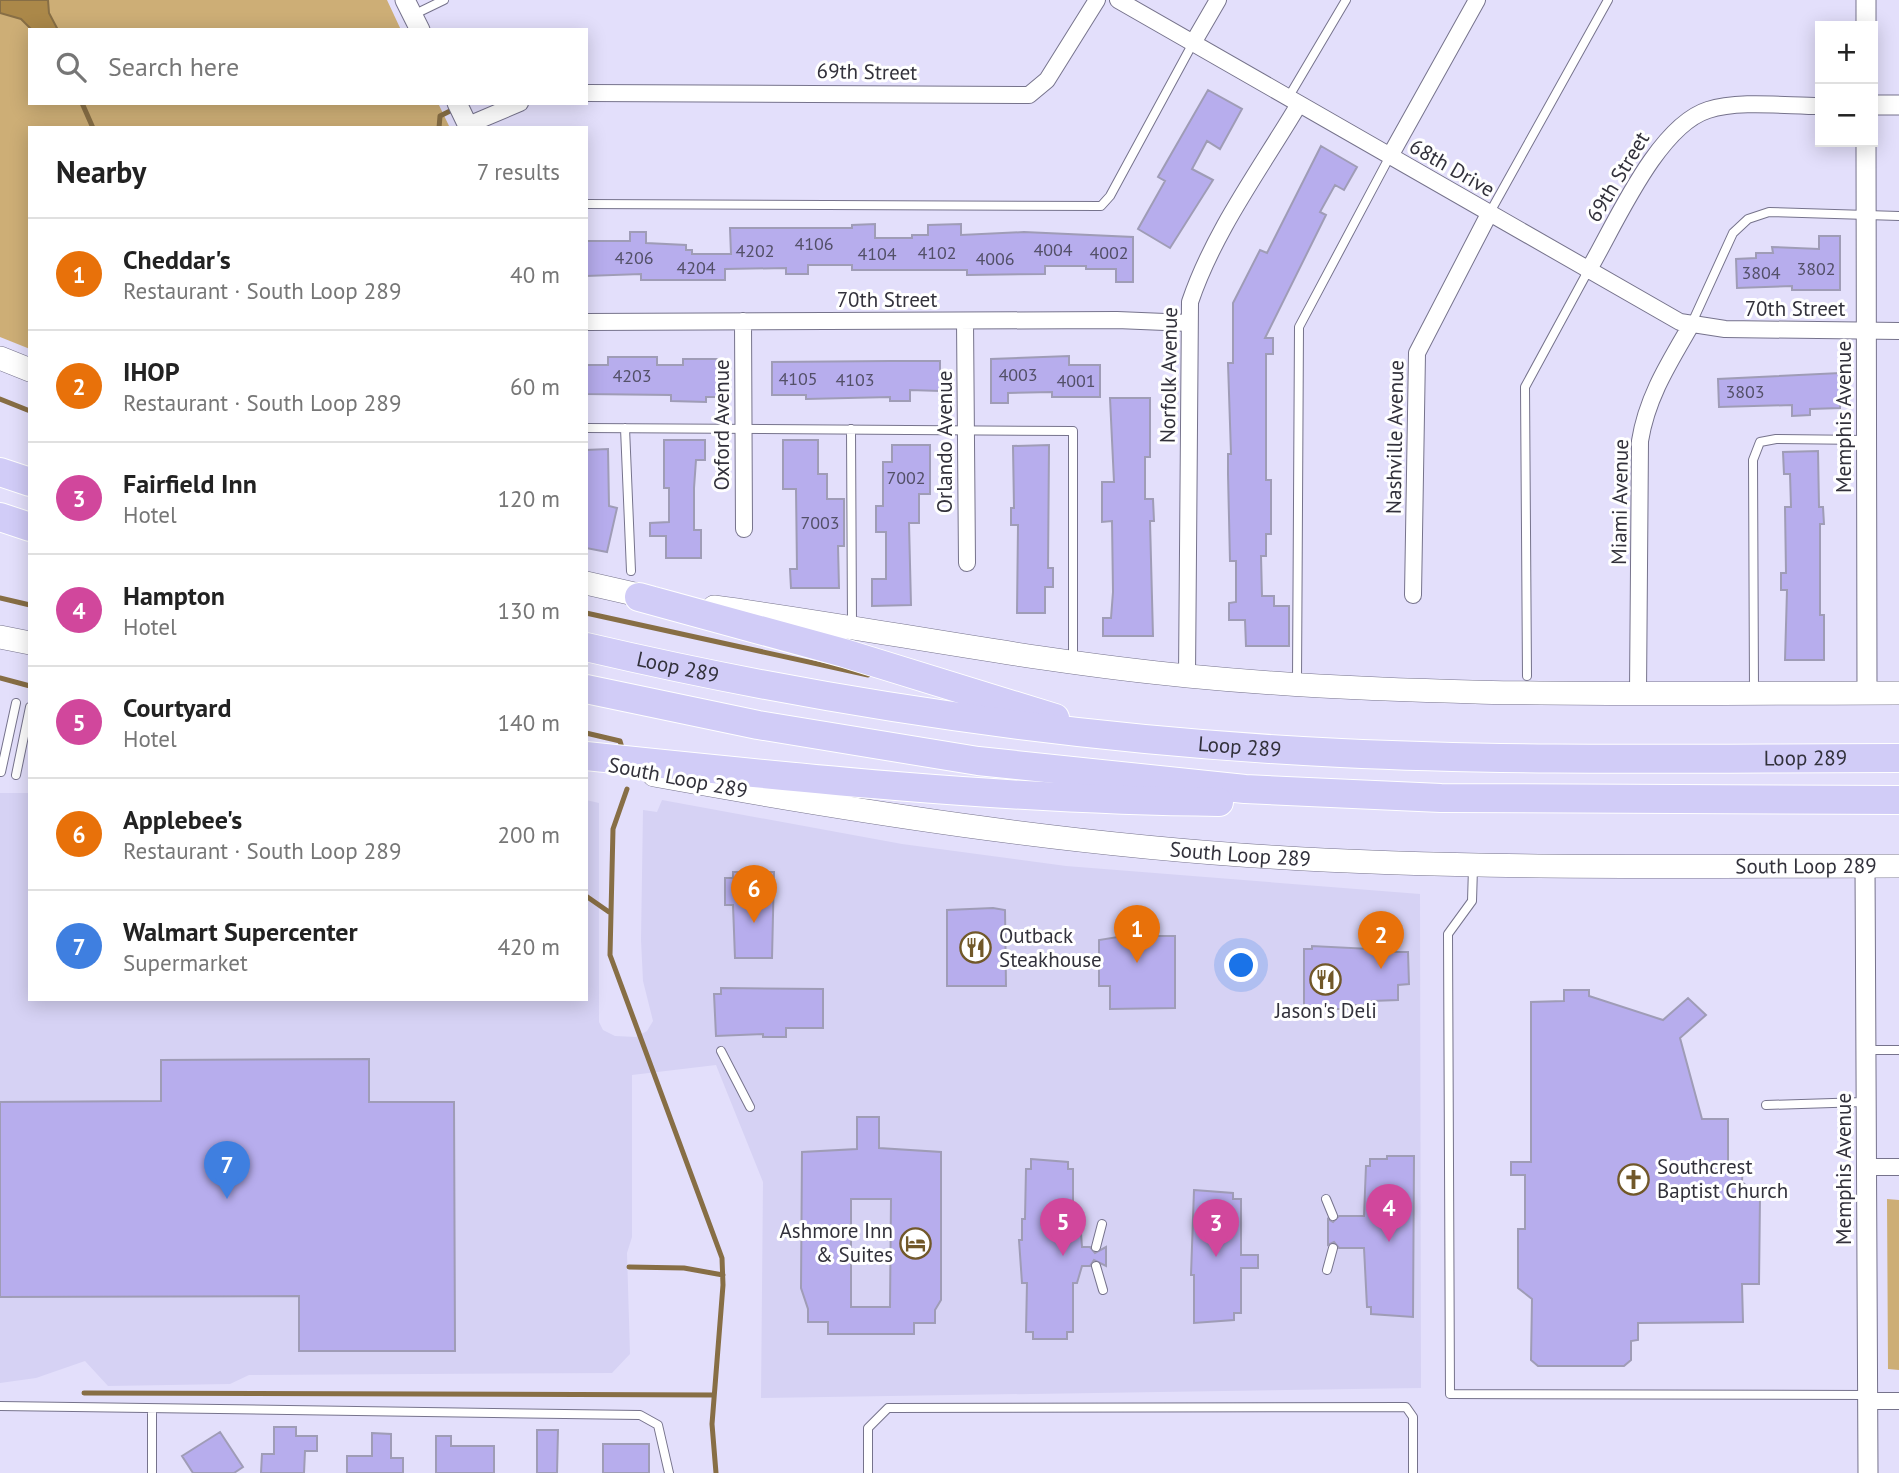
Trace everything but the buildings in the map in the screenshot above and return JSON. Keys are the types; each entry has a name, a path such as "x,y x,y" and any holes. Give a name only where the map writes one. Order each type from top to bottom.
{"highway":[{"path":"0,472 28,481"},
{"path":"0,517 28,526"},
{"path":"635,584 1027,708 1104,735"},
{"name":"Loop 289","path":"588,647 822,695 967,718 1224,746 1412,757 1899,758"},
{"name":"Loop 289","path":"588,689 758,725 978,761 1245,789 1508,799 1899,800"},
{"path":"588,758 789,777 1101,798 1247,803 1328,793"}],"main road":[{"path":"0,358 28,369"},
{"path":"588,583 635,584 851,628 1073,663 1187,676 1297,684 1491,692 1899,692"},
{"path":"0,637 28,643"},
{"name":"South Loop 289","path":"588,758 789,799 1037,835 1270,857 1473,865 1899,866"}],"street":[{"name":"69th Street","path":"588,93 1029,95 1047,80 1097,0"},
{"name":"68th Drive","path":"1118,0 1588,271 1680,322 1691,325"},
{"path":"1193,43 1219,0"},
{"path":"1390,156 1477,0"},
{"path":"1866,0 1866,21"},
{"name":"Norfolk Avenue","path":"1187,676 1190,302 1199,276 1294,101"},
{"path":"458,105 469,126 516,105"},
{"path":"1878,105 1899,105"},
{"name":"69th Street","path":"1588,271 1655,154 1689,117 1726,107 1815,106"},
{"name":"Memphis Avenue","path":"1866,147 1867,693"},
{"name":"Nashville Avenue","path":"1413,595 1417,353 1489,214"},
{"name":"70th Street","path":"588,322 965,320 1189,324"},
{"name":"Orlando Avenue","path":"965,320 967,563"},
{"name":"Oxford Avenue","path":"743,321 744,529"},
{"name":"70th Street","path":"1691,325 1725,329 1899,331"},
{"name":"Miami Avenue","path":"1639,692 1640,441 1649,399 1691,325"},
{"name":"Memphis Avenue","path":"1865,866 1868,1473"},
{"path":"1867,1167 1899,1167"},
{"path":"1868,1398 1899,1401"}],"lane":[{"path":"413,15 444,0"},
{"path":"1294,101 1346,0"},
{"path":"1489,214 1608,0"},
{"path":"588,204 1101,206 1110,197 1193,43"},
{"path":"1297,684 1299,327 1390,156"},
{"path":"1691,325 1733,233 1748,219 1769,212 1899,216"},
{"path":"1527,676 1525,387 1588,271"},
{"path":"588,428 1073,431 1073,663"},
{"path":"625,428 635,584"},
{"path":"851,429 851,628"},
{"path":"1754,692 1753,460 1760,442 1776,439 1867,440"},
{"path":"1,772 16,704"},
{"path":"16,775 28,717"},
{"path":"1473,865 1472,901 1448,934 1450,1394 1868,1398"},
{"path":"1866,1050 1899,1050"},
{"path":"721,1051 751,1107"},
{"path":"1766,1105 1866,1102"},
{"path":"1326,1199 1333,1216"},
{"path":"1096,1247 1102,1224"},
{"path":"1327,1270 1333,1248"},
{"path":"1096,1266 1103,1290"},
{"path":"0,1406 640,1415 659,1425 669,1473"},
{"path":"868,1473 868,1428 888,1408 1406,1407 1413,1417 1413,1473"},
{"path":"152,1409 152,1473"}],"shaded area":[{"path":"0,0 387,0 400,28 28,28 28,105 439,105 449,126 28,126 28,348 0,337"},
{"path":"0,0 48,0 49,13 57,28 30,28 21,19 0,13"},
{"path":"0,793 28,793 28,1001 588,1001 588,800 599,803 599,1022 603,1030 615,1036 636,1037 647,1031 653,1021 643,981 641,940 643,810 657,812 662,800 902,844 1066,866 1420,894 1421,1388 761,1398 763,1182 716,1065 632,1075 632,1237 627,1253 630,1354 612,1373 249,1375 230,1384 108,1386 85,1361 36,1378 0,1383"},
{"path":"1887,1199 1899,1200 1899,1370 1888,1369"}],"waterway":[{"path":"83,105 92,126"},
{"path":"439,126 440,116 456,108"},
{"path":"0,399 28,410"},
{"path":"0,598 28,605"},
{"path":"588,613 868,675"},
{"path":"0,678 28,685"},
{"path":"588,733 620,741 622,748"},
{"path":"627,789 613,829 610,955 722,1258 723,1285 712,1424 716,1473"},
{"path":"588,897 609,912"},
{"path":"629,1267 684,1268 723,1275"},
{"path":"84,1393 714,1395"}],"place":[{"name":"Applebee's","path":"754,923"},
{"name":"Outback Steakhouse","path":"976,948"},
{"name":"Cheddar's","path":"1137,963"},
{"name":"IHOP","path":"1381,969"},
{"name":"Jason's Deli","path":"1326,979"},
{"name":"Southcrest Baptist Church","path":"1634,1179"},
{"name":"Walmart Supercenter","path":"227,1199"},
{"name":"Hampton","path":"1389,1242"},
{"name":"Ashmore Inn & Suites","path":"916,1243"},
{"name":"Courtyard","path":"1063,1256"},
{"name":"Fairfield Inn","path":"1216,1257"}]}
